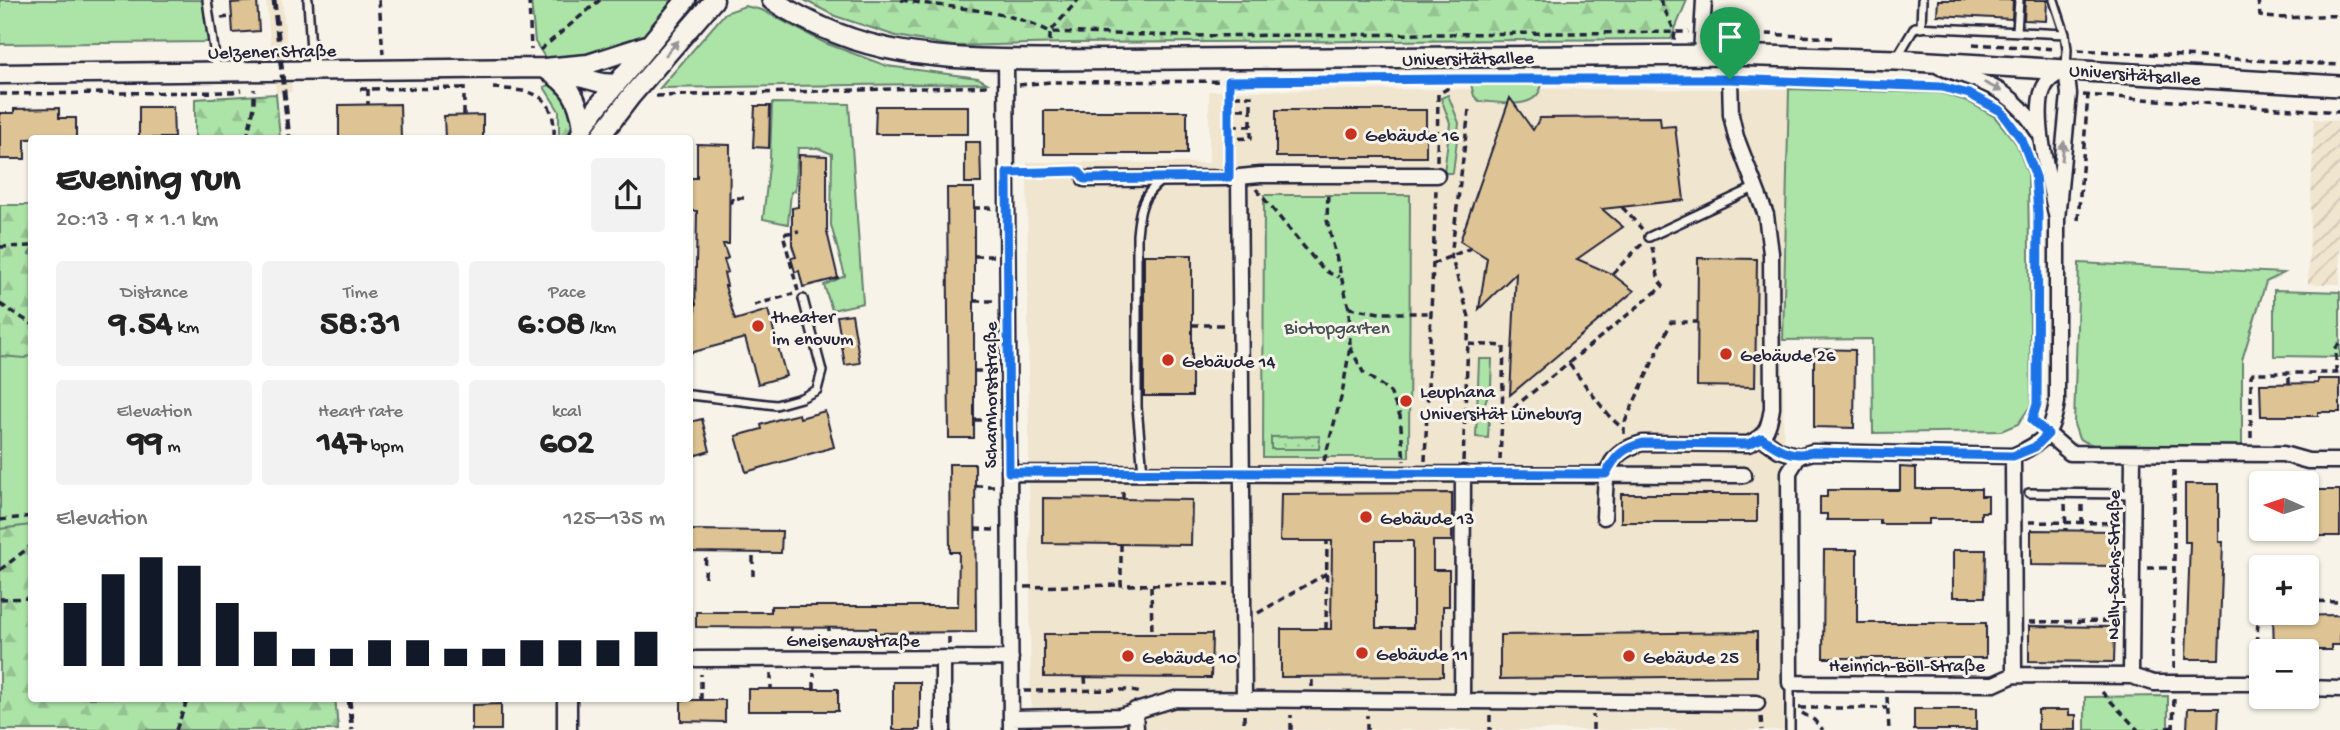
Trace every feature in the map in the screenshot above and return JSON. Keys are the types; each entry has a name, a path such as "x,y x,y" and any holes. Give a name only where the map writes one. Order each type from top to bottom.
{"main road":[{"name":"Universitätsallee","path":"772,0 828,30 892,51 951,59 1701,55 1930,62 2067,59 2340,86"}],"street":[{"path":"581,133 616,84 687,0"},
{"path":"601,135 631,96 714,0"},
{"path":"1701,55 1704,0"},
{"name":"Uelzener Straße","path":"0,74 464,69 538,62 588,64 650,44"},
{"path":"2057,219 2039,114 2042,92 2067,59"},
{"path":"1762,438 1779,450 1799,456 1813,452 2013,456 2035,447 2048,434 2057,402 2057,219 2069,94 2067,59"},
{"name":"Scharnhorststraße","path":"1006,60 1011,724"},
{"name":"Uelzener Straße","path":"538,62 602,83 616,84"},
{"path":"538,62 565,82 575,97 581,133"},
{"name":"Universitätsallee","path":"1930,62 1991,85 2012,98 2028,114 2042,137"},
{"name":"Uelzener Straße","path":"588,64 607,72 616,84 631,96"},
{"path":"1604,517 1606,474 1614,458 1626,447 1643,443 1748,444 1762,438 1770,423 1770,253 1766,215 1736,137 1731,115 1730,79"},
{"path":"1085,179 1234,177 1260,174 1437,175"},
{"path":"1234,177 1240,325 1244,699"},
{"path":"2048,434 2070,453 2283,454 2308,461 2340,461"},
{"name":"Nelly-Sachs-Straße","path":"2131,676 2133,454"},
{"path":"1790,683 1789,472 1799,456"},
{"name":"Heinrich-Böll-Straße","path":"1790,683 1994,684 2014,675 2013,456"},
{"path":"1009,472 1744,475"},
{"path":"1462,701 1463,473"},
{"path":"943,658 943,730"},
{"name":"Gneisenaustraße","path":"698,659 1011,658"},
{"path":"2014,675 2131,676 2154,682 2249,683"},
{"path":"2319,688 2340,689"},
{"path":"1011,724 1120,716 1175,699 1757,703"},
{"path":"567,702 567,730"},
{"path":"1135,710 1136,730"}],"lane":[{"path":"207,0 217,71"},
{"path":"308,0 313,70"},
{"path":"1921,28 1922,0"},
{"path":"2017,31 2019,0"},
{"path":"2054,0 2065,34 2067,59"},
{"path":"1896,60 1914,27 2065,34"},
{"path":"1729,55 1730,79"},
{"path":"1143,473 1137,407 1137,235 1139,208 1151,188 1163,179"},
{"path":"1649,237 1756,187"},
{"path":"693,395 776,405 817,390 822,371 803,299"},
{"path":"2029,493 2132,494"},
{"path":"1790,683 1790,730"}],"path":[{"path":"379,0 384,69"},
{"path":"528,0 538,62"},
{"path":"538,62 600,0"},
{"path":"901,0 990,13 1034,24 1050,32 1181,36 1657,31"},
{"path":"1050,32 1077,0"},
{"path":"2258,0 2260,16 2276,19 2340,16"},
{"path":"2067,59 2340,65"},
{"path":"464,69 464,116"},
{"path":"1030,85 1051,82 1730,79 1951,89"},
{"path":"1229,81 1229,126 1251,126"},
{"path":"248,135 254,107 254,86"},
{"path":"650,103 657,94 992,86"},
{"path":"531,91 547,100 552,113 554,135"},
{"path":"2078,220 2088,95 2340,112"},
{"path":"1230,96 1251,96 1251,138 1229,139 1234,177"},
{"path":"1229,109 1251,109"},
{"path":"1463,473 1469,317 1451,256 1469,110"},
{"path":"2001,111 2022,140 2030,163"},
{"path":"1007,173 1078,171 1085,179"},
{"path":"1320,473 1342,394 1350,347 1349,307 1326,220 1328,175"},
{"path":"729,202 732,202 732,198 745,198"},
{"path":"2037,200 2037,404 2032,420 2048,434"},
{"path":"1271,207 1320,265 1340,278"},
{"path":"1502,417 1664,286 1659,281 1649,237 1622,207"},
{"path":"799,231 783,234 798,292 803,299"},
{"path":"1612,274 1649,237"},
{"path":"0,247 28,246"},
{"path":"1424,473 1432,267 1471,248"},
{"path":"754,305 798,292"},
{"path":"0,304 28,322"},
{"path":"693,304 702,304"},
{"path":"1349,307 1380,313 1430,313"},
{"path":"1626,447 1624,424 1671,322 1698,321"},
{"path":"1192,325 1240,325"},
{"path":"2251,454 2253,373 2338,373 2336,348 2340,342"},
{"path":"1469,344 1504,346 1499,473"},
{"path":"1350,347 1363,372 1390,392 1400,416 1405,473"},
{"path":"1569,364 1609,416 1624,430"},
{"path":"2289,373 2289,384"},
{"path":"2154,730 2174,728 2174,454"},
{"path":"2065,493 2066,530"},
{"path":"2082,494 2082,530"},
{"path":"0,520 28,516"},
{"path":"2013,522 2132,523"},
{"path":"1326,541 1326,629"},
{"path":"1121,544 1121,585"},
{"path":"0,570 28,548"},
{"path":"705,577 706,552"},
{"path":"753,553 753,576"},
{"path":"2132,569 2174,568"},
{"path":"1244,621 1327,573"},
{"path":"1030,587 1243,584"},
{"path":"1151,587 1152,634"},
{"path":"0,599 28,598"},
{"path":"2319,601 2340,602"},
{"path":"2013,622 2131,621"},
{"path":"698,659 701,700"},
{"path":"2102,676 2102,691 2138,730"},
{"path":"1085,677 1086,690"},
{"path":"1887,683 1889,730"},
{"path":"1011,691 1126,690 1175,699"},
{"path":"176,730 186,702"},
{"path":"1790,708 1887,708"},
{"path":"1790,708 1814,720 1824,730"}],"shaded area":[{"path":"266,0 282,0 292,92 276,93"},
{"name":"Leuphana Universität Lüneburg","path":"1789,89 1783,340 1785,730 1031,730 1027,162 1209,163 1209,91"},
{"path":"2314,119 2340,121 2340,284 2308,284"}],"green space":[{"path":"0,0 203,0 209,42 0,44"},
{"path":"531,0 677,0 640,43 587,56 546,59 535,42"},
{"path":"804,0 1687,0 1671,39 953,46 896,36 835,16"},
{"path":"745,6 762,10 825,43 887,66 978,78 987,83 660,88 725,13"},
{"path":"556,82 570,101 573,121 567,135 559,135 559,111 544,87"},
{"path":"1471,84 1542,84 1533,99 1507,103 1479,101 1474,96"},
{"path":"1789,89 1941,93 1967,101 1995,117 2016,143 2028,174 2031,405 2018,424 2001,431 1873,433 1872,339 1783,340"},
{"path":"276,94 280,135 195,135 195,99"},
{"path":"1448,95 1459,123 1453,173 1444,173 1450,123 1441,98"},
{"path":"772,103 849,104 863,303 832,310 824,285 845,276 831,225 832,154 818,148 798,148 795,191 791,192 788,224 763,219 770,158"},
{"name":"Biotopgarten","path":"1264,195 1410,195 1409,457 1263,457"},
{"path":"0,205 28,205 28,702 335,702 338,730 0,730"},
{"path":"0,205 28,205 28,356 0,356"},
{"path":"2079,263 2284,273 2266,282 2242,360 2242,447 2093,445 2079,439 2074,424"},
{"path":"2274,290 2340,292 2340,357 2274,356"},
{"path":"1479,359 1492,359 1491,386 1482,411 1489,418 1488,438 1476,437"},
{"path":"1320,436 1319,449 1271,449 1271,437"},
{"path":"28,525 28,702 335,702 338,730 0,730 0,529"},
{"path":"2168,696 2168,730 2085,730 2085,697"}],"building":[{"path":"1938,0 2013,0 2012,19 1937,15"},
{"path":"2025,0 2047,0 2046,21 2024,20"},
{"path":"257,1 259,31 233,33 231,3"},
{"path":"1510,98 1533,130 1540,118 1660,117 1661,127 1675,126 1684,200 1602,209 1623,227 1577,259 1612,274 1634,291 1510,395 1516,273 1479,309 1487,258 1460,241"},
{"path":"400,104 401,135 339,135 339,105"},
{"path":"755,106 770,106 769,148 753,147"},
{"path":"876,106 968,106 968,134 875,134"},
{"path":"139,107 173,107 174,135 139,135"},
{"path":"59,108 59,118 76,118 76,135 28,135 28,139 25,139 25,159 0,159 0,113 14,113 14,109"},
{"name":"Gebäude 16","path":"1276,110 1426,110 1426,157 1276,157"},
{"path":"1044,111 1187,111 1187,154 1044,154"},
{"path":"483,115 483,135 445,135 444,116"},
{"path":"965,142 980,142 981,183 965,183"},
{"path":"697,144 730,145 729,244 723,244 728,258 724,260 728,272 724,273 725,286 735,320 768,310 786,376 758,384 745,338 693,352 697,211 693,211 693,178 697,178"},
{"path":"799,155 827,156 827,232 838,278 803,287 799,271 795,272 791,258 796,257 792,245 792,208 798,207"},
{"path":"947,188 974,188 974,438 949,438"},
{"name":"Gebäude 14","path":"1144,255 1192,255 1192,396 1144,396"},
{"name":"Gebäude 26","path":"1698,258 1757,259 1755,387 1697,386"},
{"path":"852,314 860,363 845,365 837,316"},
{"path":"1814,349 1855,350 1854,428 1814,427"},
{"path":"2318,379 2340,379 2340,412 2318,412 2318,416 2261,416 2260,384 2318,383"},
{"path":"825,411 834,447 746,472 736,436 762,429 761,425 779,419 799,414 800,418"},
{"path":"702,419 710,451 693,456 693,421"},
{"path":"949,464 975,464 976,632 876,633 876,628 696,627 696,612 771,612 771,606 958,606 959,552 950,552"},
{"path":"1900,467 1916,468 1916,489 1981,489 1981,496 1988,496 1988,512 1981,512 1981,519 1929,519 1929,524 1827,520 1827,514 1820,514 1820,497 1827,497 1827,490 1900,490"},
{"path":"2185,484 2219,484 2219,542 2223,542 2219,659 2186,659 2190,542 2185,542"},
{"path":"2319,490 2340,490 2340,536 2319,536"},
{"path":"1452,493 1452,541 1433,541 1433,570 1449,570 1449,606 1443,606 1443,676 1281,677 1281,629 1331,629 1332,541 1280,541 1281,494","holes":["1376,541 1413,541 1413,628 1376,628"]},
{"path":"1621,494 1757,494 1757,522 1621,522"},
{"path":"1043,498 1192,500 1191,545 1043,543"},
{"path":"693,530 782,531 781,553 693,552"},
{"path":"2031,530 2117,531 2117,566 2031,565"},
{"path":"1824,550 1857,550 1857,623 1986,623 1986,658 1823,658"},
{"path":"1953,550 1986,550 1985,597 1953,597"},
{"path":"2319,615 2340,615 2340,645 2331,645 2331,650 2319,650 2319,639 2274,639 2273,625 2319,625"},
{"path":"2029,626 2115,627 2114,662 2029,661"},
{"name":"Gebäude 25","path":"1757,632 1757,676 1500,679 1500,635"},
{"name":"Gebäude 10","path":"1044,634 1212,634 1211,678 1044,677"},
{"path":"893,682 920,682 920,730 893,730"},
{"path":"748,689 838,689 838,711 748,711"},
{"path":"725,700 725,722 681,721 681,702"},
{"path":"501,704 501,730 472,730 472,705"},
{"path":"2188,708 2219,708 2218,730 2187,730"},
{"path":"1914,709 1976,709 1976,730 1914,730"},
{"path":"2038,710 2069,710 2069,715 2076,715 2076,730 2038,730"}],"railway":[{"path":"274,0 289,135"},
{"path":"349,702 352,730"}],"place":[{"name":"Gebäude 16","path":"1351,134"},
{"name":"theater im enovum","path":"758,326"},
{"name":"Gebäude 26","path":"1726,354"},
{"name":"Gebäude 14","path":"1168,360"},
{"name":"Leuphana Universität Lüneburg","path":"1406,401"},
{"name":"Gebäude 13","path":"1366,517"},
{"name":"Gebäude 11","path":"1362,653"},
{"name":"Gebäude 10","path":"1128,656"},
{"name":"Gebäude 25","path":"1629,656"}],"route":[{"path":"1730,79 1942,87 1969,94 2001,111 2022,140 2035,174 2038,213 2037,404 2032,420 2048,434 2035,447 2013,456 1813,452 1799,456 1779,450 1762,438 1748,444 1643,443 1626,447 1614,458 1606,474 1009,472 1007,173 1078,171 1085,179 1229,177 1229,81 1730,79"}]}
